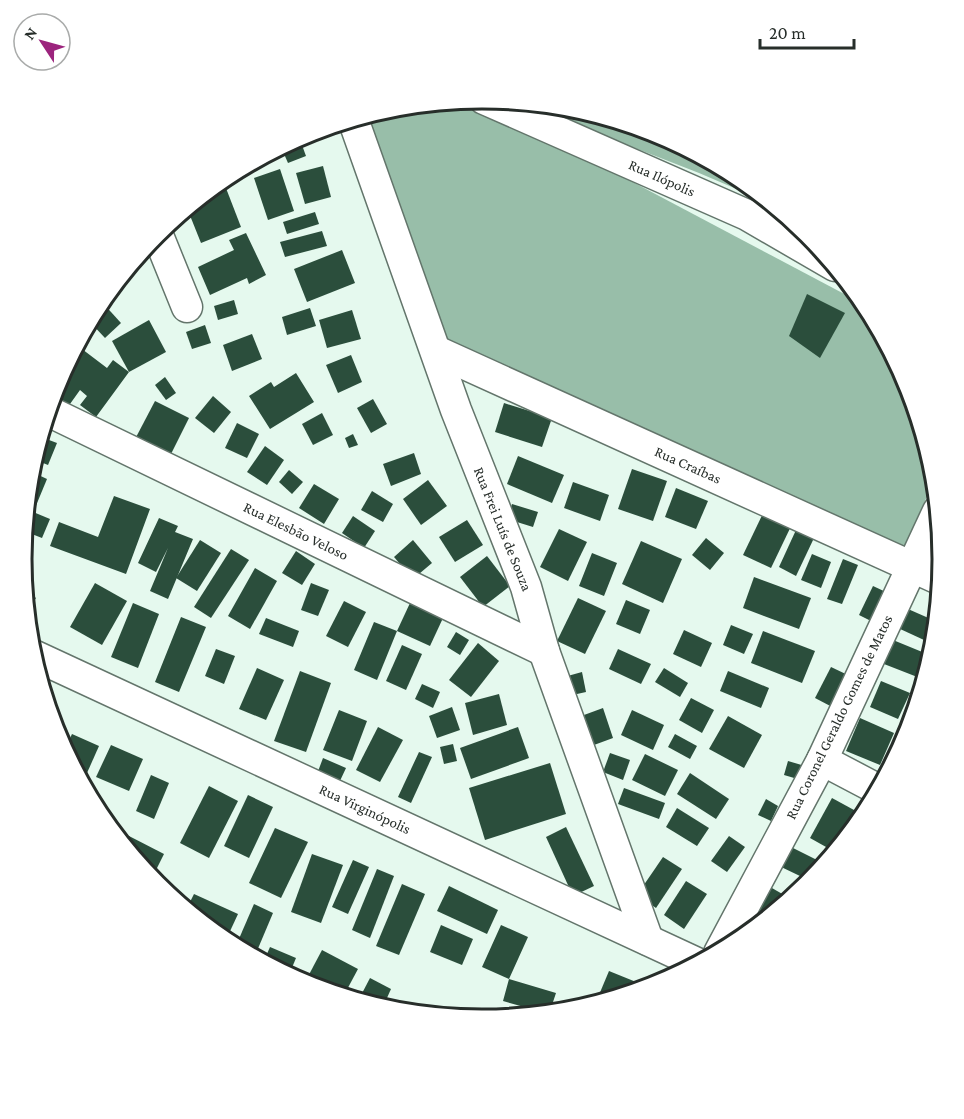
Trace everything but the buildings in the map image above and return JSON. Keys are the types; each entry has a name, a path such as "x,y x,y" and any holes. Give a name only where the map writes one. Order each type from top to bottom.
{"street":[{"name":"Rua Ilópolis","path":"509,110 747,215 813,254"},
{"name":"Rua Frei Luís de Souza","path":"356,127 470,447 526,587 544,651 648,940"},
{"path":"160,244 187,307"},
{"name":"Rua Craíbas","path":"436,351 932,576"},
{"name":"Rua Elesbão Veloso","path":"55,414 544,651"},
{"name":"Rua Coronel Geraldo Gomes de Matos","path":"728,937 822,760 931,525"},
{"name":"Rua Virginópolis","path":"43,660 689,959"},
{"path":"822,760 871,786"}],"green space":[{"path":"496,109 847,295 872,334 898,387 917,443 928,495 902,551 449,346 366,124 423,113"},
{"path":"549,114 599,124 654,143 707,169 739,190"}]}
